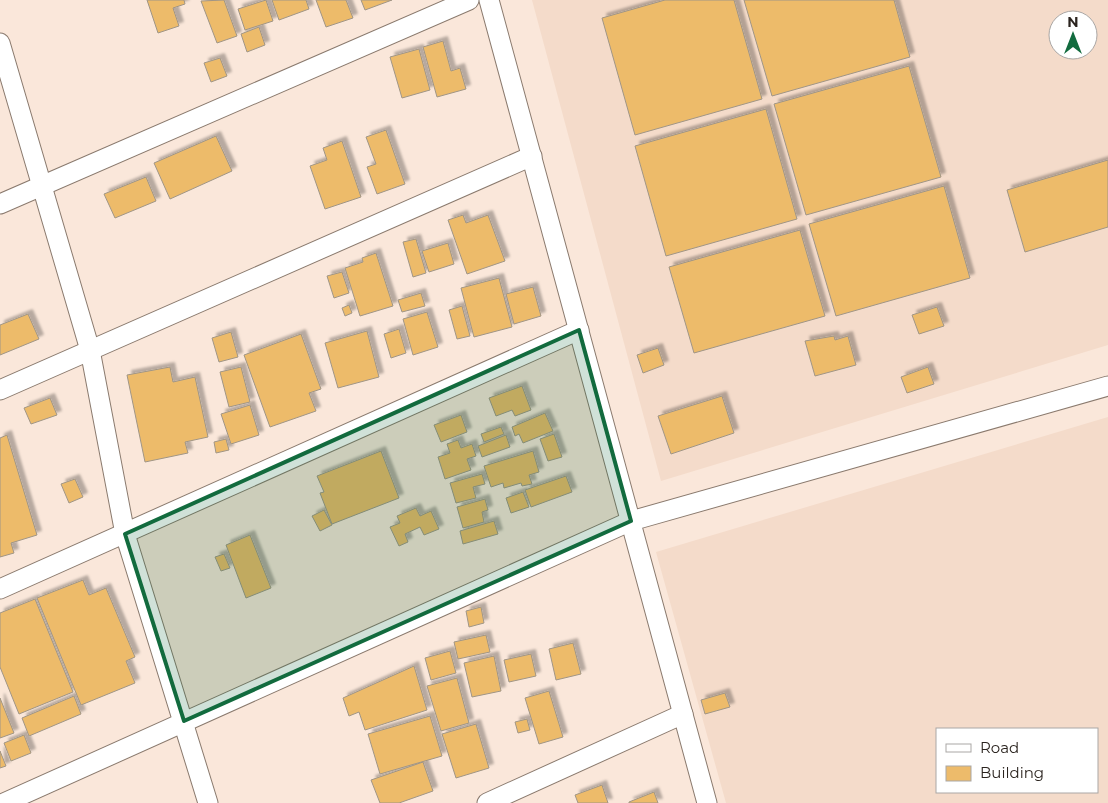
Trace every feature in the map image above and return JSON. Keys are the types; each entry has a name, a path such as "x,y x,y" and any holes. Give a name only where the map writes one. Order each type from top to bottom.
{"street":[{"path":"0,204 469,0"},
{"path":"489,0 707,803"},
{"path":"0,43 90,350 125,534 208,803"},
{"path":"0,390 532,156"},
{"path":"0,590 579,330"},
{"path":"4,803 631,521 1108,386"},
{"path":"486,803 683,714"}],"highlighted area":[{"path":"579,330 631,521 184,721 125,534"}],"shaded area":[{"path":"532,0 1108,0 1108,345 661,481"},
{"path":"1108,417 1108,803 726,803 656,552"}],"building":[{"path":"147,0 184,0 185,4 173,8 179,26 158,33"},
{"path":"224,0 237,36 217,43 201,1"},
{"path":"266,0 273,21 245,30 238,9"},
{"path":"272,0 306,0 309,9 279,20"},
{"path":"316,0 346,0 353,18 326,27"},
{"path":"361,0 392,0 365,10"},
{"path":"665,0 734,0 762,99 635,135 602,18"},
{"path":"744,0 894,0 910,57 772,96"},
{"path":"259,27 265,45 247,52 241,34"},
{"path":"443,41 451,71 460,68 466,89 437,97 423,47"},
{"path":"419,49 430,90 402,98 390,57"},
{"path":"220,58 227,76 211,82 204,63"},
{"path":"909,66 941,177 806,215 774,104"},
{"path":"766,109 797,219 666,256 635,146"},
{"path":"386,130 405,184 377,194 367,167 376,164 366,137"},
{"path":"216,136 232,171 170,199 154,163"},
{"path":"342,141 361,197 325,209 310,166 327,160 323,148"},
{"path":"1108,160 1108,227 1025,252 1007,190"},
{"path":"146,177 156,201 115,218 104,194"},
{"path":"944,186 970,278 836,316 809,224"},
{"path":"463,215 466,223 488,215 505,261 467,274 448,220"},
{"path":"800,230 825,316 694,353 669,267"},
{"path":"416,239 426,273 413,277 403,242"},
{"path":"448,243 454,264 429,272 422,251"},
{"path":"376,253 393,306 360,316 345,268 363,262 362,258"},
{"path":"342,272 349,293 334,298 327,276"},
{"path":"499,278 512,327 474,337 461,288"},
{"path":"533,287 541,316 514,324 506,294"},
{"path":"421,293 425,306 402,312 398,300"},
{"path":"349,305 352,313 345,316 342,308"},
{"path":"462,306 470,336 457,339 449,310"},
{"path":"937,307 944,326 919,334 912,315"},
{"path":"427,312 438,347 413,355 403,319"},
{"path":"28,314 39,339 0,355 0,325"},
{"path":"399,329 406,353 391,358 384,334"},
{"path":"367,331 379,377 338,388 325,343"},
{"path":"231,332 238,357 219,362 212,338"},
{"path":"301,334 321,389 309,393 316,411 270,427 244,355"},
{"path":"834,336 835,340 848,336 856,365 815,376 805,341"},
{"path":"658,348 664,365 643,373 637,355"},
{"path":"170,367 173,382 195,377 208,437 185,442 188,453 145,462 127,375"},
{"path":"241,367 250,402 229,407 220,372"},
{"path":"928,367 934,384 907,393 901,377"},
{"path":"522,386 531,410 515,416 512,410 496,416 489,398"},
{"path":"722,396 734,433 671,454 658,416"},
{"path":"50,398 57,415 31,424 24,408"},
{"path":"250,405 259,435 231,444 221,414"},
{"path":"545,413 553,431 523,443 519,434 515,436 512,427"},
{"path":"461,415 467,432 441,442 434,425"},
{"path":"501,427 504,434 484,442 481,434"},
{"path":"554,434 562,457 548,461 540,439"},
{"path":"7,435 37,535 11,543 14,553 0,557 0,438"},
{"path":"506,435 510,447 482,457 478,446"},
{"path":"226,439 229,450 216,453 214,442"},
{"path":"458,440 461,448 472,444 476,456 467,459 471,470 445,479 438,457 450,453 447,444"},
{"path":"381,451 399,498 332,524 320,493 324,492 317,476"},
{"path":"533,451 539,472 529,475 532,484 522,486 521,483 504,488 503,483 491,487 484,466"},
{"path":"482,474 485,484 473,487 476,498 456,503 450,483"},
{"path":"566,476 572,492 531,507 525,490"},
{"path":"75,479 83,497 69,503 61,484"},
{"path":"523,492 529,507 511,513 506,498"},
{"path":"485,499 488,510 482,512 484,522 463,528 457,507"},
{"path":"416,508 420,516 431,511 439,529 424,535 420,527 405,534 408,542 399,546 390,527 400,523 397,516"},
{"path":"324,510 332,525 320,531 312,516"},
{"path":"494,521 498,534 463,544 460,531"},
{"path":"250,535 271,588 246,598 226,545"},
{"path":"224,554 230,568 221,571 215,557"},
{"path":"83,580 89,595 106,588 135,657 126,661 135,683 81,705 37,598"},
{"path":"35,599 73,692 19,714 0,667 0,613"},
{"path":"481,607 484,623 469,627 466,611"},
{"path":"486,635 490,652 458,659 454,642"},
{"path":"573,643 581,674 556,680 549,649"},
{"path":"450,651 456,673 431,680 425,658"},
{"path":"531,654 536,676 509,682 504,660"},
{"path":"494,656 501,691 472,697 464,663"},
{"path":"414,666 427,710 365,730 359,712 349,716 343,698"},
{"path":"457,678 469,723 441,731 427,686"},
{"path":"549,691 563,737 539,744 525,698"},
{"path":"725,693 730,707 705,714 701,700"},
{"path":"74,696 81,714 29,736 22,718"},
{"path":"0,698 14,733 0,738"},
{"path":"430,716 442,756 380,774 368,734"},
{"path":"527,719 530,730 518,733 515,722"},
{"path":"476,724 489,768 456,778 442,734"},
{"path":"24,735 31,753 11,761 4,743"},
{"path":"0,751 6,766 0,768"},
{"path":"423,762 433,791 399,803 380,803 371,780"},
{"path":"602,785 608,803 578,803 575,795"},
{"path":"654,792 658,803 629,803 629,802"}]}
